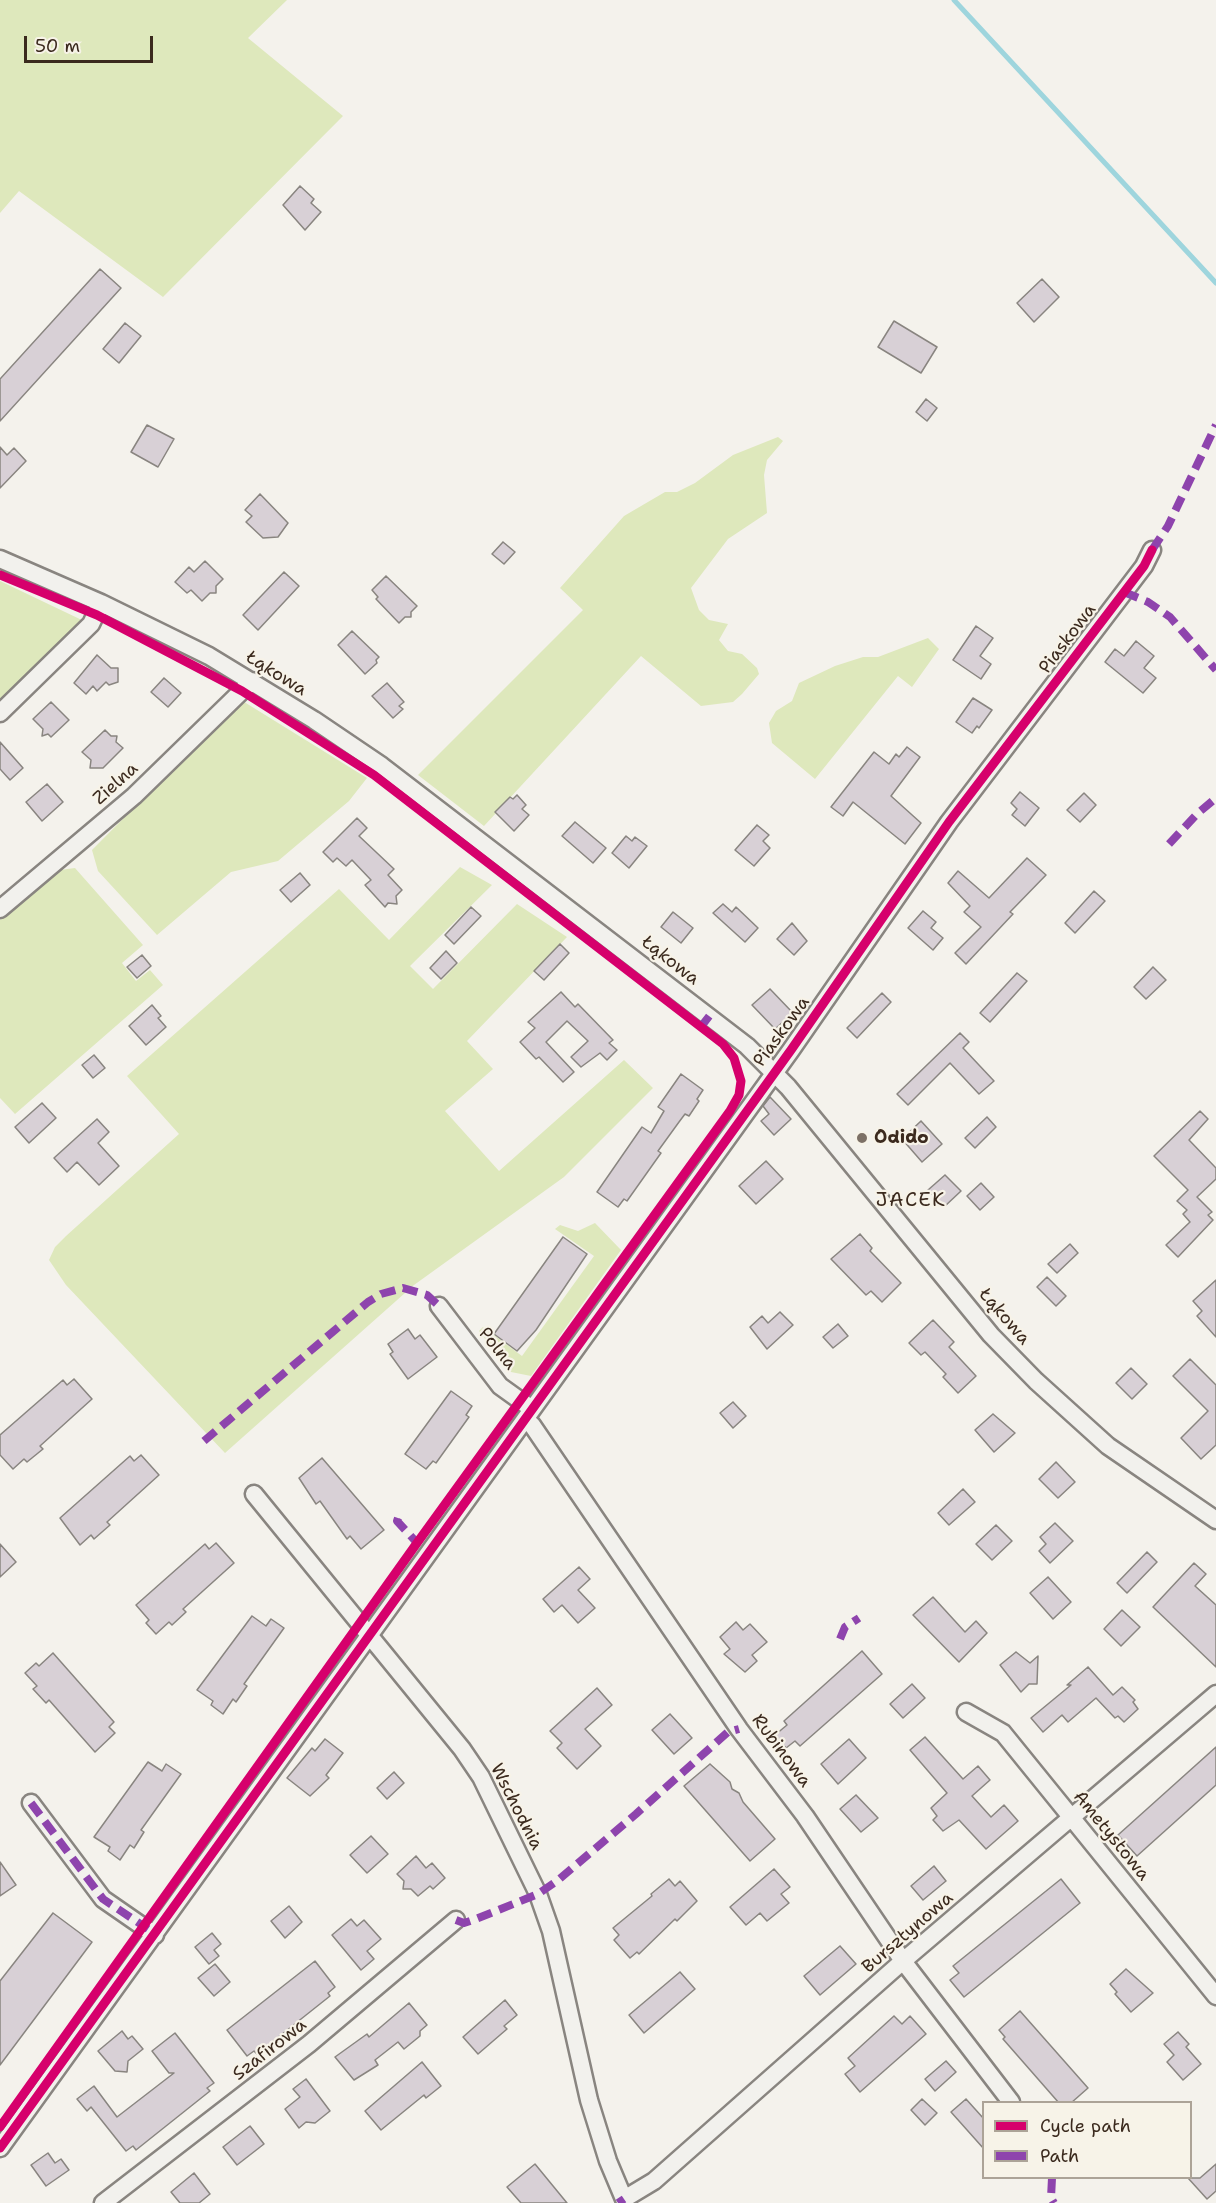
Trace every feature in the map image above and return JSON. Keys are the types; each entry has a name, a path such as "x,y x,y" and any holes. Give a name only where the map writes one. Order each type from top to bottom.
{"street":[{"name":"Piaskowa","path":"0,2148 773,1071 799,1038 949,822 1144,566 1152,550"},
{"name":"Łąkowa","path":"0,559 101,603 209,656 252,681 373,760 747,1046 773,1071 991,1335 1021,1366 1108,1446 1216,1520"},
{"path":"0,713 91,624 101,603"},
{"name":"Zielna","path":"0,909 134,796 252,681"},
{"name":"Polna","path":"439,1306 500,1386 528,1414"},
{"name":"Rubinowa","path":"528,1414 532,1425 739,1729 805,1816 903,1961 1009,2101"},
{"name":"Wschodnia","path":"254,1494 462,1749 481,1777 538,1894 551,1931 589,2100 608,2161 624,2199"},
{"name":"Bursztynowa","path":"624,2199 654,2181 903,1961 1216,1694"},
{"name":"Ametystowa","path":"966,1712 1003,1733 1216,1996"},
{"path":"31,1803 103,1899 155,1935"},
{"name":"Szafirowa","path":"103,2203 309,2044 456,1920"}],"green space":[{"path":"0,0 287,0 248,38 343,116 163,297 19,191 0,213"},
{"path":"778,437 783,441 767,460 764,475 767,513 728,539 691,588 699,610 709,620 728,624 719,640 728,651 742,654 757,668 759,674 742,694 733,702 701,706 641,656 484,826 418,775 583,610 560,588 624,516 665,492 677,492 695,483 733,455"},
{"path":"0,581 86,622 0,701"},
{"path":"928,638 939,649 912,687 898,676 815,779 772,743 769,723 776,711 792,701 799,683 835,666 863,657 878,657"},
{"path":"241,700 367,778 349,801 278,861 231,872 157,935 98,871 92,850"},
{"path":"460,867 492,885 410,966 433,989 517,904 567,937 467,1041 493,1069 445,1111 499,1171 624,1060 653,1088 564,1177 414,1285 225,1453 66,1285 49,1260 55,1247 66,1236 179,1134 127,1076 339,889 389,940"},
{"path":"75,868 143,945 122,963 136,981 150,970 163,985 15,1114 0,1098 0,920 60,870"},
{"path":"595,1223 621,1250 531,1376 511,1372 479,1331 483,1327 522,1356 594,1256 555,1229 560,1225 578,1231"}],"building":[{"path":"300,186 314,199 311,203 321,212 305,230 283,205"},
{"path":"100,269 121,288 0,421 0,379"},
{"path":"1042,279 1059,297 1034,322 1017,303"},
{"path":"894,321 937,347 921,373 878,347"},
{"path":"125,323 141,336 119,363 103,349"},
{"path":"926,399 937,408 927,421 916,412"},
{"path":"147,425 174,439 158,467 131,452"},
{"path":"0,447 7,455 14,448 26,461 0,488"},
{"path":"260,494 288,523 278,537 263,538 246,522 252,516 245,510"},
{"path":"503,542 515,552 504,564 492,554"},
{"path":"205,561 223,579 216,586 216,593 210,593 202,601 191,590 187,593 175,582 189,567 194,572"},
{"path":"284,572 299,586 258,630 243,615"},
{"path":"386,576 417,606 411,612 411,617 405,617 399,623 376,599 378,597 372,590"},
{"path":"976,626 993,638 980,656 991,664 981,679 953,660"},
{"path":"352,631 379,657 376,660 377,663 365,674 338,645"},
{"path":"1136,641 1154,656 1144,668 1156,678 1143,693 1105,662 1115,649 1124,656"},
{"path":"97,655 111,668 118,668 118,682 109,685 106,682 97,691 93,686 86,694 74,683"},
{"path":"164,678 181,693 168,707 151,692"},
{"path":"387,683 404,702 399,706 403,709 393,718 372,696"},
{"path":"973,698 992,710 979,728 977,726 972,733 956,722"},
{"path":"51,702 69,720 51,737 48,734 42,736 43,729 33,719"},
{"path":"105,730 111,736 117,736 116,742 123,748 103,768 90,768 91,760 82,752"},
{"path":"0,742 23,768 10,780 0,769"},
{"path":"907,747 920,757 891,796 921,823 905,844 853,802 843,816 831,807 874,752 889,764 896,754 899,757"},
{"path":"47,784 63,802 42,821 26,802"},
{"path":"1020,792 1039,808 1025,826 1012,815 1017,809 1011,803"},
{"path":"1084,793 1096,805 1080,822 1067,810"},
{"path":"517,795 526,805 522,809 529,815 514,831 495,812 510,797 513,799"},
{"path":"357,818 367,828 359,836 394,869 388,875 402,890 396,896 397,904 388,903 385,907 365,885 371,880 352,860 346,866 337,858 333,862 323,852"},
{"path":"575,822 606,848 593,863 562,836"},
{"path":"757,825 769,835 763,841 770,848 754,866 735,850"},
{"path":"626,836 632,841 635,837 647,846 629,868 612,853"},
{"path":"1027,858 1046,875 1010,912 1013,914 966,964 955,953 981,927 964,912 970,906 948,883 958,871 989,898"},
{"path":"300,873 310,885 291,902 280,890"},
{"path":"1094,891 1105,901 1075,933 1065,923"},
{"path":"723,904 732,912 736,907 758,928 745,942 713,913"},
{"path":"471,907 481,916 454,944 445,935"},
{"path":"923,911 936,922 931,928 943,938 933,950 908,928"},
{"path":"673,912 693,928 681,943 661,927"},
{"path":"792,923 807,941 794,955 777,939"},
{"path":"560,944 569,953 544,980 534,971"},
{"path":"446,951 457,963 441,979 430,968"},
{"path":"142,955 151,966 137,978 127,967"},
{"path":"1153,967 1166,980 1146,999 1134,987"},
{"path":"1017,973 1027,981 990,1022 980,1013"},
{"path":"770,989 793,1013 775,1029 752,1005"},
{"path":"561,992 575,1007 578,1004 613,1040 609,1043 617,1050 607,1060 600,1053 581,1067 571,1057 588,1041 567,1021 546,1042 574,1072 563,1082 539,1057 536,1059 520,1042 535,1028 528,1022"},
{"path":"882,993 891,1002 857,1038 847,1028"},
{"path":"152,1005 161,1016 158,1018 166,1027 146,1045 129,1026"},
{"path":"960,1033 969,1042 963,1048 994,1081 979,1094 950,1063 908,1105 897,1094"},
{"path":"94,1055 105,1068 93,1078 82,1065"},
{"path":"681,1074 703,1090 697,1099 699,1101 689,1116 685,1114 658,1151 661,1153 627,1201 624,1199 618,1207 597,1192 642,1127 651,1133 664,1111 658,1107"},
{"path":"770,1097 791,1119 774,1135 761,1121 769,1114 763,1106"},
{"path":"42,1103 56,1118 29,1143 15,1127"},
{"path":"1200,1111 1208,1119 1189,1140 1216,1168 1216,1179 1197,1197 1212,1212 1208,1215 1213,1220 1178,1257 1166,1245 1190,1222 1183,1214 1187,1210 1177,1201 1188,1190 1154,1156"},
{"path":"987,1117 996,1127 975,1148 965,1138"},
{"path":"97,1119 109,1132 98,1143 119,1166 99,1185 77,1162 67,1172 54,1158"},
{"path":"921,1121 942,1144 922,1162 902,1139"},
{"path":"766,1161 783,1179 756,1204 739,1186"},
{"path":"945,1175 961,1191 944,1207 928,1190"},
{"path":"981,1183 994,1197 980,1210 967,1196"},
{"path":"860,1234 872,1248 870,1251 901,1283 882,1302 871,1291 866,1295 831,1259"},
{"path":"563,1237 587,1254 536,1330 517,1351 494,1334"},
{"path":"1070,1244 1078,1253 1057,1273 1048,1264"},
{"path":"1047,1277 1066,1296 1056,1306 1037,1287"},
{"path":"1216,1280 1216,1337 1197,1316 1202,1311 1193,1301"},
{"path":"780,1312 793,1325 767,1349 750,1327 762,1316 768,1323"},
{"path":"933,1320 954,1342 949,1347 976,1376 958,1393 943,1377 946,1374 925,1352 921,1355 909,1343"},
{"path":"838,1324 848,1336 833,1348 823,1337"},
{"path":"408,1329 415,1339 420,1335 437,1357 408,1379 390,1354 393,1352 388,1344"},
{"path":"1190,1359 1216,1385 1216,1445 1201,1459 1181,1438 1208,1411 1173,1376"},
{"path":"1131,1368 1147,1384 1132,1399 1116,1383"},
{"path":"74,1379 92,1399 40,1446 43,1449 27,1462 24,1459 13,1469 0,1455 0,1435 63,1380 67,1385"},
{"path":"451,1391 472,1406 466,1415 469,1417 436,1463 433,1461 426,1469 405,1454"},
{"path":"733,1402 746,1416 733,1428 720,1413"},
{"path":"993,1414 1015,1433 994,1452 975,1430"},
{"path":"141,1455 159,1475 107,1522 110,1525 94,1539 91,1535 80,1545 60,1518 130,1456 134,1461"},
{"path":"322,1458 384,1530 361,1549 350,1536 347,1539 320,1501 316,1504 299,1478"},
{"path":"1056,1462 1075,1482 1058,1498 1039,1479"},
{"path":"963,1489 975,1502 949,1525 938,1513"},
{"path":"1055,1523 1073,1541 1050,1563 1039,1551 1046,1544 1040,1537"},
{"path":"996,1525 1012,1541 992,1560 976,1544"},
{"path":"216,1543 234,1563 183,1609 186,1612 172,1625 169,1622 156,1634 146,1623 149,1620 136,1605 205,1544 209,1549"},
{"path":"0,1544 16,1562 0,1577"},
{"path":"1147,1552 1157,1562 1127,1593 1117,1583"},
{"path":"1194,1563 1206,1574 1195,1586 1216,1605 1216,1667 1153,1607"},
{"path":"579,1567 590,1579 578,1590 595,1608 578,1623 562,1605 554,1612 543,1599"},
{"path":"1048,1577 1071,1602 1053,1619 1030,1593"},
{"path":"933,1597 965,1632 976,1621 987,1633 959,1662 913,1615"},
{"path":"1122,1610 1140,1627 1121,1646 1104,1629"},
{"path":"252,1616 266,1626 271,1619 284,1628 244,1684 247,1686 236,1702 233,1699 223,1714 211,1705 213,1701 197,1690"},
{"path":"736,1622 743,1630 750,1624 767,1642 752,1655 757,1661 745,1672 724,1654 730,1649 720,1637"},
{"path":"862,1651 882,1674 800,1746 795,1741 786,1748 775,1735 787,1725 784,1721"},
{"path":"1016,1652 1030,1663 1038,1656 1037,1684 1029,1684 1021,1692 1000,1665"},
{"path":"53,1653 114,1722 109,1727 115,1733 95,1752 49,1700 46,1703 33,1689 37,1686 25,1673 36,1663 39,1666"},
{"path":"1088,1667 1113,1695 1122,1687 1135,1700 1133,1702 1138,1709 1124,1722 1118,1716 1115,1718 1096,1698 1068,1722 1062,1715 1043,1732 1031,1718 1071,1685 1067,1685"},
{"path":"912,1684 925,1698 903,1718 890,1704"},
{"path":"597,1688 612,1705 585,1729 601,1746 577,1769 557,1748 562,1743 550,1731"},
{"path":"670,1714 692,1738 674,1754 652,1730"},
{"path":"925,1737 963,1779 978,1766 990,1780 972,1796 991,1817 1004,1805 1018,1821 986,1849 959,1820 943,1831 933,1820 937,1816 931,1808 947,1793 910,1750"},
{"path":"325,1739 343,1753 326,1775 329,1778 310,1796 287,1778 312,1748 315,1751"},
{"path":"849,1739 866,1758 838,1784 821,1764"},
{"path":"1216,1747 1216,1785 1137,1856 1118,1835"},
{"path":"148,1762 162,1771 166,1764 181,1774 141,1830 144,1832 134,1848 130,1845 120,1860 108,1851 110,1847 94,1837"},
{"path":"710,1764 730,1782 732,1789 739,1793 743,1802 775,1839 750,1861 684,1786"},
{"path":"394,1772 404,1783 387,1799 377,1788"},
{"path":"856,1795 878,1818 861,1832 840,1809"},
{"path":"371,1836 388,1854 367,1873 350,1855"},
{"path":"416,1856 426,1868 432,1863 445,1878 433,1889 430,1886 418,1896 411,1889 403,1889 404,1881 397,1874"},
{"path":"0,1862 16,1885 0,1896"},
{"path":"934,1866 946,1881 923,1900 911,1886"},
{"path":"774,1869 790,1887 781,1894 789,1903 767,1921 760,1913 746,1925 730,1907"},
{"path":"669,1879 675,1886 680,1881 697,1901 639,1954 637,1952 630,1958 614,1940 619,1935 613,1928"},
{"path":"1061,1879 1080,1903 964,1997 950,1980 959,1973 953,1966"},
{"path":"289,1906 302,1922 285,1938 271,1921"},
{"path":"53,1913 92,1942 0,2065 0,1981"},
{"path":"351,1919 357,1926 364,1920 381,1939 367,1951 374,1959 361,1970 332,1935"},
{"path":"212,1933 221,1944 214,1950 219,1956 209,1964 195,1947"},
{"path":"840,1946 856,1964 820,1995 804,1976"},
{"path":"315,1961 335,1987 328,1993 330,1996 257,2054 254,2051 247,2056 227,2030"},
{"path":"215,1964 230,1982 214,1996 198,1978"},
{"path":"1126,1969 1153,1993 1131,2012 1115,1994 1117,1992 1110,1984"},
{"path":"680,1972 695,1989 644,2033 629,2015"},
{"path":"505,2000 517,2015 504,2026 507,2029 478,2054 463,2037"},
{"path":"409,2003 427,2025 420,2031 420,2036 404,2049 398,2042 375,2060 378,2065 354,2080 335,2057 367,2034 369,2037"},
{"path":"1020,2011 1088,2088 1073,2101 1057,2101 1003,2039 1005,2037 999,2030"},
{"path":"894,2016 902,2024 910,2016 926,2034 860,2092 845,2074 855,2066 848,2058"},
{"path":"122,2031 128,2039 132,2036 143,2049 128,2061 127,2072 115,2071 98,2051"},
{"path":"1178,2032 1189,2044 1186,2047 1201,2064 1183,2080 1167,2062 1174,2055 1164,2044"},
{"path":"175,2033 214,2083 207,2088 210,2091 136,2150 133,2146 126,2151 91,2107 87,2111 77,2099 94,2086 117,2117 174,2073 169,2073 152,2051"},
{"path":"946,2061 956,2072 935,2091 925,2079"},
{"path":"422,2062 441,2086 426,2098 424,2095 381,2130 365,2111"},
{"path":"306,2079 330,2111 315,2123 306,2122 299,2128 285,2109 300,2097 293,2089"},
{"path":"922,2099 937,2113 925,2125 911,2110"},
{"path":"966,2099 982,2117 982,2147 951,2112"},
{"path":"250,2126 264,2144 237,2165 223,2147"},
{"path":"48,2153 55,2163 61,2159 69,2170 46,2186 31,2165"},
{"path":"535,2164 567,2203 521,2203 507,2187"},
{"path":"1216,2164 1216,2191 1207,2199 1189,2179 1200,2178"},
{"path":"194,2173 210,2194 199,2203 180,2203 171,2192"}],"waterway":[{"path":"954,0 1216,283"}],"marked path":[{"path":"1152,550 1168,526 1216,425"},
{"path":"1124,592 1148,602 1170,617 1216,670"},
{"path":"1169,844 1197,814 1216,798"},
{"path":"700,1028 714,1010"},
{"path":"204,1441 368,1302 381,1294 403,1288 427,1295 439,1306"},
{"path":"398,1518 397,1521 419,1545"},
{"path":"840,1639 845,1627 859,1618"},
{"path":"456,1920 464,1923 538,1894 557,1881 636,1814 728,1732 739,1729"},
{"path":"31,1803 103,1899 148,1929"},
{"path":"1052,2179 1051,2198 1054,2203"},
{"path":"618,2203 624,2199"}],"cycle path":[{"path":"0,2148 791,1050 949,822 1144,566 1152,550"},
{"path":"0,575 97,615 242,691 374,775 723,1044 734,1058 741,1081 739,1095 730,1111 417,1543 0,2127"}],"place":[{"name":"Odido","path":"862,1138"}],"district":[{"name":"JACEK","path":"911,1201"}]}
